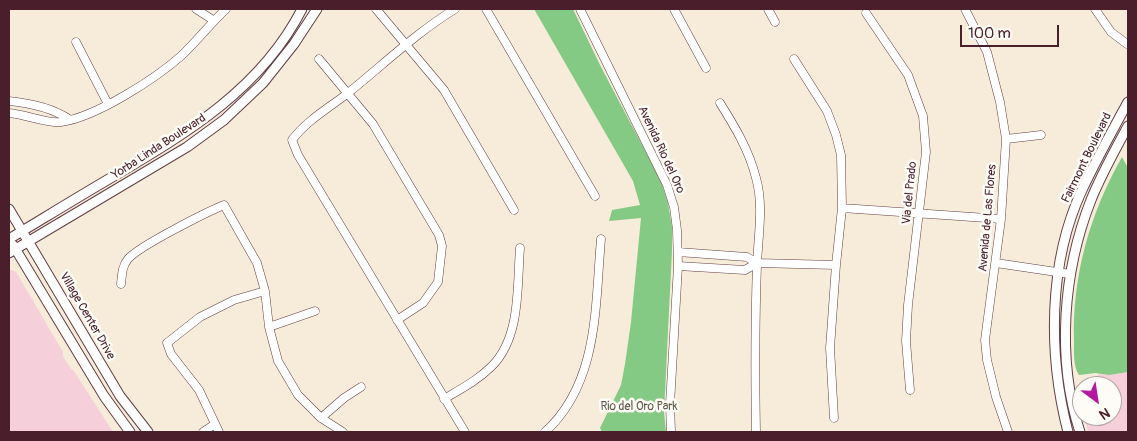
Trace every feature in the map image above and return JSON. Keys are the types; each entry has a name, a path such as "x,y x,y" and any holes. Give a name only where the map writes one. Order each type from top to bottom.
{"main road":[{"name":"Yorba Linda Boulevard","path":"9,239 162,148 205,120 249,81 276,49 302,9"},
{"name":"Yorba Linda Boulevard","path":"12,251 187,147 224,120 263,83 294,44 317,9"},
{"name":"Fairmont Boulevard","path":"1068,432 1058,384 1054,346 1054,310 1059,273 1067,233 1082,191 1128,102"},
{"name":"Fairmont Boulevard","path":"1080,432 1069,382 1066,353 1067,295 1070,274 1076,246 1092,198 1128,126"},
{"name":"Village Center Drive","path":"9,209 115,388 148,432"},
{"path":"9,239 12,251 104,396 130,432"},
{"path":"1058,384 1069,382"}],"street":[{"path":"196,9 213,20"},
{"path":"213,20 215,9"},
{"path":"9,113 62,122 92,113 168,66 191,46 213,20 226,9"},
{"path":"376,9 444,90 514,210"},
{"path":"455,9 406,44 348,93 300,130 292,140 298,155 465,432"},
{"path":"486,9 595,196"},
{"name":"Avenida Rio del Oro","path":"580,9 667,185 674,207 678,266 670,404 671,432"},
{"path":"674,9 706,68"},
{"path":"768,9 775,22"},
{"name":"Avenida de Las Flores","path":"965,9 987,52 1000,102 1006,139 1001,219 985,340 986,354 996,397 1008,432"},
{"path":"1095,9 1111,32 1127,44"},
{"name":"Via del Prado","path":"866,13 908,75 923,116 926,152 907,314 906,341 910,390"},
{"path":"76,42 108,104"},
{"path":"319,59 372,124 439,235 442,246 438,282 423,302 397,320"},
{"path":"794,59 827,111 841,155 842,208 830,348 834,418"},
{"path":"9,101 20,102 57,113 69,120"},
{"path":"720,103 747,150 757,180 760,217 754,357 756,432"},
{"path":"1006,139 1041,135"},
{"path":"121,284 122,270 129,258 152,242 224,205 257,263 265,291 269,327 278,360 298,395 321,418 343,432"},
{"path":"842,208 1001,219"},
{"path":"545,432 557,421 575,395 584,372 592,342 601,239"},
{"path":"444,399 480,377 494,365 506,345 515,313 520,248"},
{"path":"678,252 748,257 757,263"},
{"path":"678,266 745,270 757,263 836,265"},
{"path":"996,263 1070,274"},
{"path":"203,432 217,428 199,390 171,354 167,343 200,317 234,300 265,291"},
{"path":"269,327 315,311"},
{"path":"321,418 344,398 361,387"}],"shaded area":[{"path":"9,269 16,272 63,352 63,356 113,432 9,432"},
{"path":"1128,372 1128,432 1088,432 1086,426 1122,426 1122,376 1098,376 1098,374 1109,375"}],"green space":[{"name":"Rio del Oro Park","path":"534,9 573,9 661,181 668,203 672,227 672,251 664,412 666,432 602,432 600,428 621,385 631,322 641,218 609,221 612,210 640,205 633,181"},
{"path":"1122,157 1128,168 1128,372 1109,375 1095,373 1079,375 1074,359 1074,317 1080,269 1092,223"}]}
